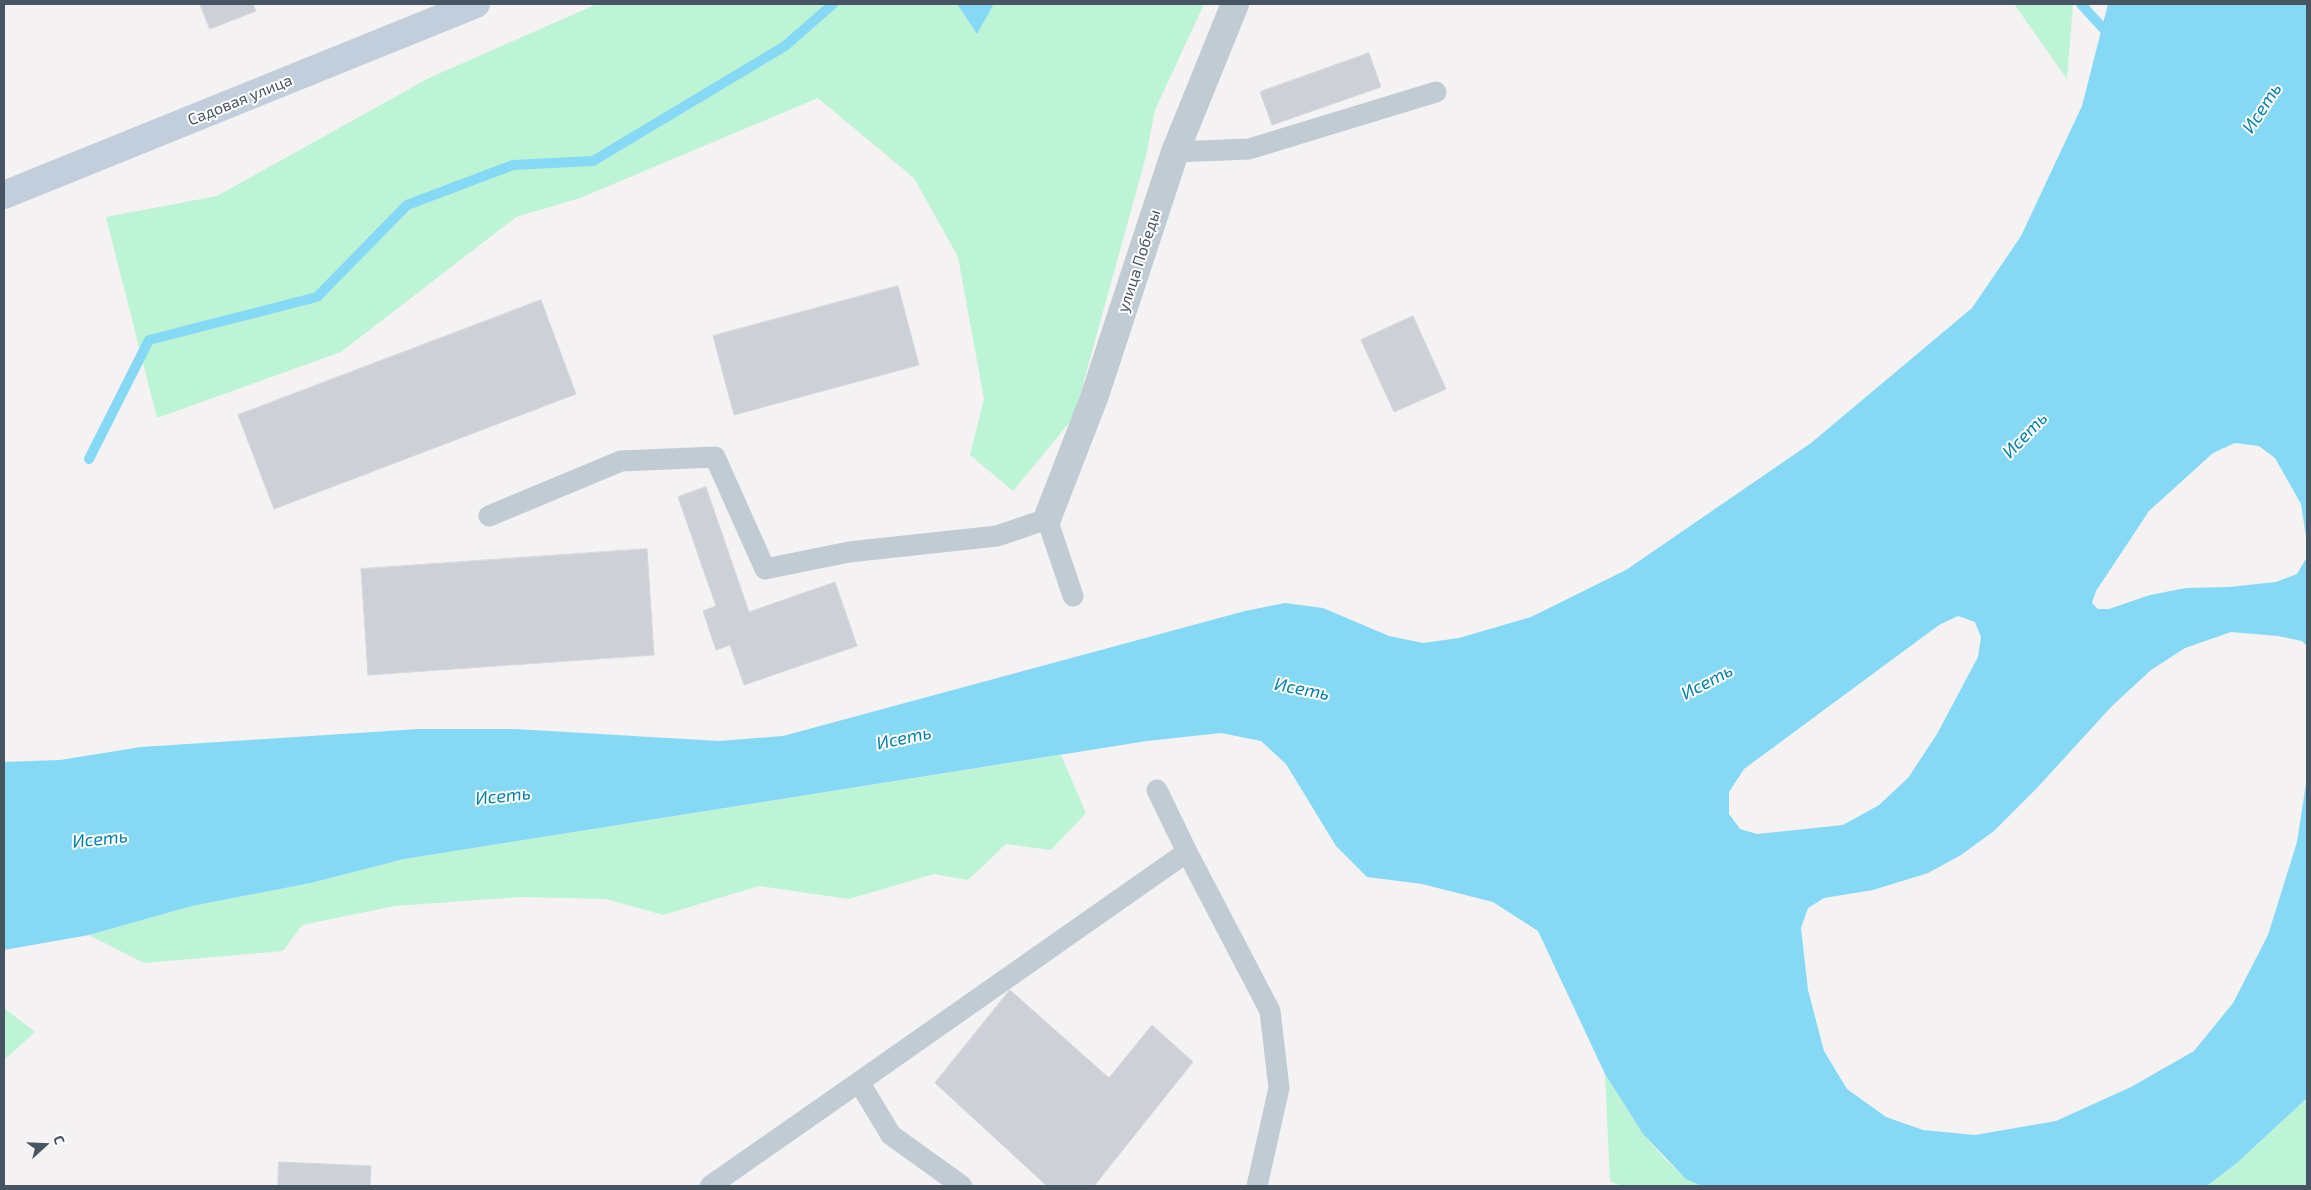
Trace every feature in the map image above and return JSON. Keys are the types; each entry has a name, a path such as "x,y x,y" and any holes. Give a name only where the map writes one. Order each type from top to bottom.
{"main road":[{"name":"Садовая улица","path":"4,195 476,4"}],"street":[{"name":"улица Победы","path":"1047,519 1094,398 1175,152 1235,4"}],"lane":[{"path":"1175,152 1250,149 1436,92"},
{"path":"489,516 620,461 715,457 765,568 849,552 997,536 1047,519 1073,596"},
{"path":"1157,790 1187,852 1270,1011 1279,1088 1257,1186"},
{"path":"710,1186 1187,852"},
{"path":"859,1082 891,1135 962,1186"}],"green space":[{"path":"597,4 957,4 977,34 994,4 1204,4 1155,110 1146,156 1074,417 1013,491 970,455 984,399 958,257 914,178 818,98 580,198 516,217 341,352 157,418 106,217 217,196 429,78"},
{"path":"2014,4 2073,4 2067,79"},
{"path":"1061,755 1086,813 1051,850 1006,844 968,880 934,874 849,899 759,886 663,915 606,899 520,897 395,906 302,925 283,951 144,963 89,935 192,906 311,883 404,859"},
{"path":"4,1008 35,1032 4,1060"},
{"path":"1605,1074 1646,1137 1672,1166 1702,1186 1621,1186 1610,1181"},
{"path":"2307,1098 2307,1186 2207,1186 2238,1162"}],"water":[{"path":"957,4 994,4 977,34"},
{"name":"Исеть","path":"2108,4 2307,4 2307,543 2301,504 2275,458 2259,446 2235,443 2213,453 2149,511 2096,591 2092,603 2098,609 2109,609 2150,595 2186,588 2229,587 2276,582 2297,574 2307,557 2307,646 2302,641 2278,636 2231,632 2185,648 2151,670 2112,706 2037,788 1994,831 1961,855 1928,873 1873,890 1824,898 1808,908 1801,928 1808,990 1824,1051 1847,1089 1886,1117 1923,1130 1975,1135 2056,1121 2131,1087 2194,1051 2233,1003 2268,935 2297,842 2307,777 2307,1098 2238,1162 2207,1186 1702,1186 1686,1179 1643,1134 1605,1074 1538,931 1493,902 1422,884 1367,877 1336,846 1286,764 1261,741 1221,733 1147,741 404,859 311,883 192,906 89,935 4,950 4,762 60,760 141,747 419,729 515,729 719,741 783,736 1245,611 1285,603 1323,608 1389,636 1423,643 1459,638 1531,617 1626,570 1811,443 1972,308 2021,236 2082,106","holes":["1958,616 1975,622 1981,637 1978,657 1937,734 1908,778 1879,805 1843,825 1757,834 1740,829 1729,814 1729,792 1744,769 1939,625"]}],"building":[{"path":"200,4 253,4 256,11 210,29"},
{"path":"1369,53 1381,87 1272,125 1260,92"},
{"path":"898,286 919,365 734,415 713,336"},
{"path":"541,300 576,394 274,509 238,415"},
{"path":"1413,316 1446,389 1394,412 1361,340"},
{"path":"706,487 749,612 835,582 857,646 744,685 730,645 716,650 703,611 716,606 678,497"},
{"path":"647,549 654,655 368,675 361,569"},
{"path":"1010,990 1109,1078 1152,1025 1193,1062 1094,1186 1047,1186 935,1083"},
{"path":"279,1162 371,1166 370,1186 278,1186"}],"waterway":[{"path":"89,459 149,340 317,297 407,205 513,165 593,161 785,46 833,4"},
{"path":"2081,4 2111,37"}]}
